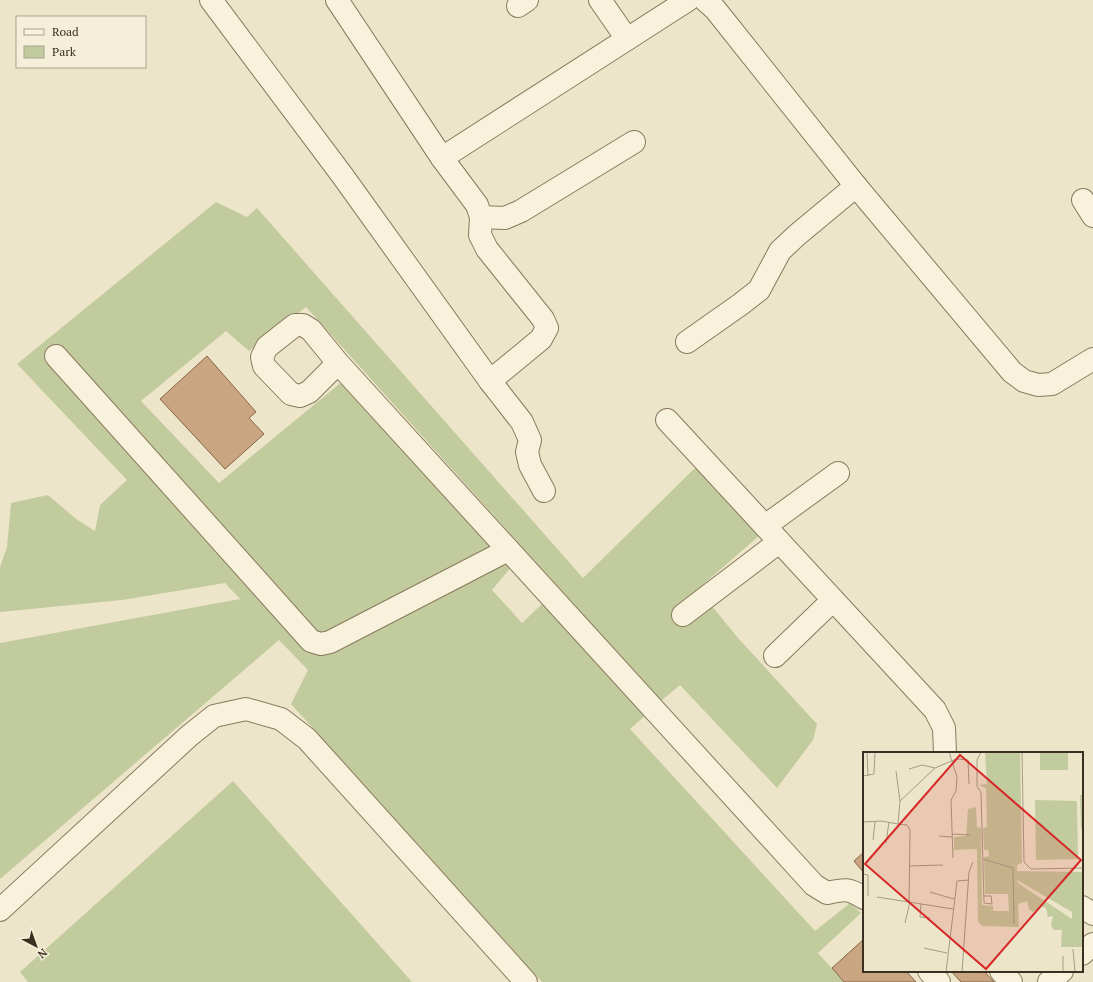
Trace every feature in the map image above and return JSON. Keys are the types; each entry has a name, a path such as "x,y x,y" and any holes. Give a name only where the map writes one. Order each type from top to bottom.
{"street":[{"path":"211,0 342,175 490,381 522,422 530,440 527,452 530,465 544,491"},
{"path":"338,0 442,158 477,205 481,218 480,235 487,249 543,319 547,328 540,339 490,381"},
{"path":"600,0 627,39"},
{"path":"442,158 688,0"},
{"path":"705,0 715,9 856,186 1012,372 1024,381 1038,385 1052,384 1093,359"},
{"path":"481,218 505,218 521,211 634,142"},
{"path":"687,342 759,290 780,251 856,186"},
{"path":"56,356 311,641 321,644 330,642 508,550"},
{"path":"338,363 814,886 827,893 844,890 854,892 863,897"},
{"path":"667,420 935,710 944,728 945,752"},
{"path":"683,615 838,473"},
{"path":"775,656 833,600"},
{"path":"0,910 194,732 214,716 246,709 281,719 307,739 526,982"},
{"path":"1083,908 1093,914"},
{"path":"1083,953 1093,944"},
{"path":"930,972 939,982"},
{"path":"1003,972 1011,982"},
{"path":"1049,982 1061,972"}],"green space":[{"path":"216,202 247,217 257,208 583,578 697,466 760,535 698,589 738,638 817,724 813,740 777,788 680,685 661,701 306,307 249,351 226,331 141,401 219,483 343,381 481,537 512,566 492,590 522,623 544,602 647,714 630,729 815,931 850,903 861,913 818,953 844,982 542,982 291,704 308,670 279,640 0,879 0,643 240,599 225,583 122,600 0,612 0,567 7,547 11,503 48,495 76,519 95,531 100,505 127,480 17,364"},
{"path":"233,781 412,982 28,982 20,972"}],"building":[{"path":"207,356 256,412 249,418 264,434 225,469 160,399"},
{"path":"863,853 863,872 854,861"},
{"path":"863,940 863,972 907,972 916,982 844,982 832,968"},
{"path":"952,972 985,972 994,982 961,982"}]}
